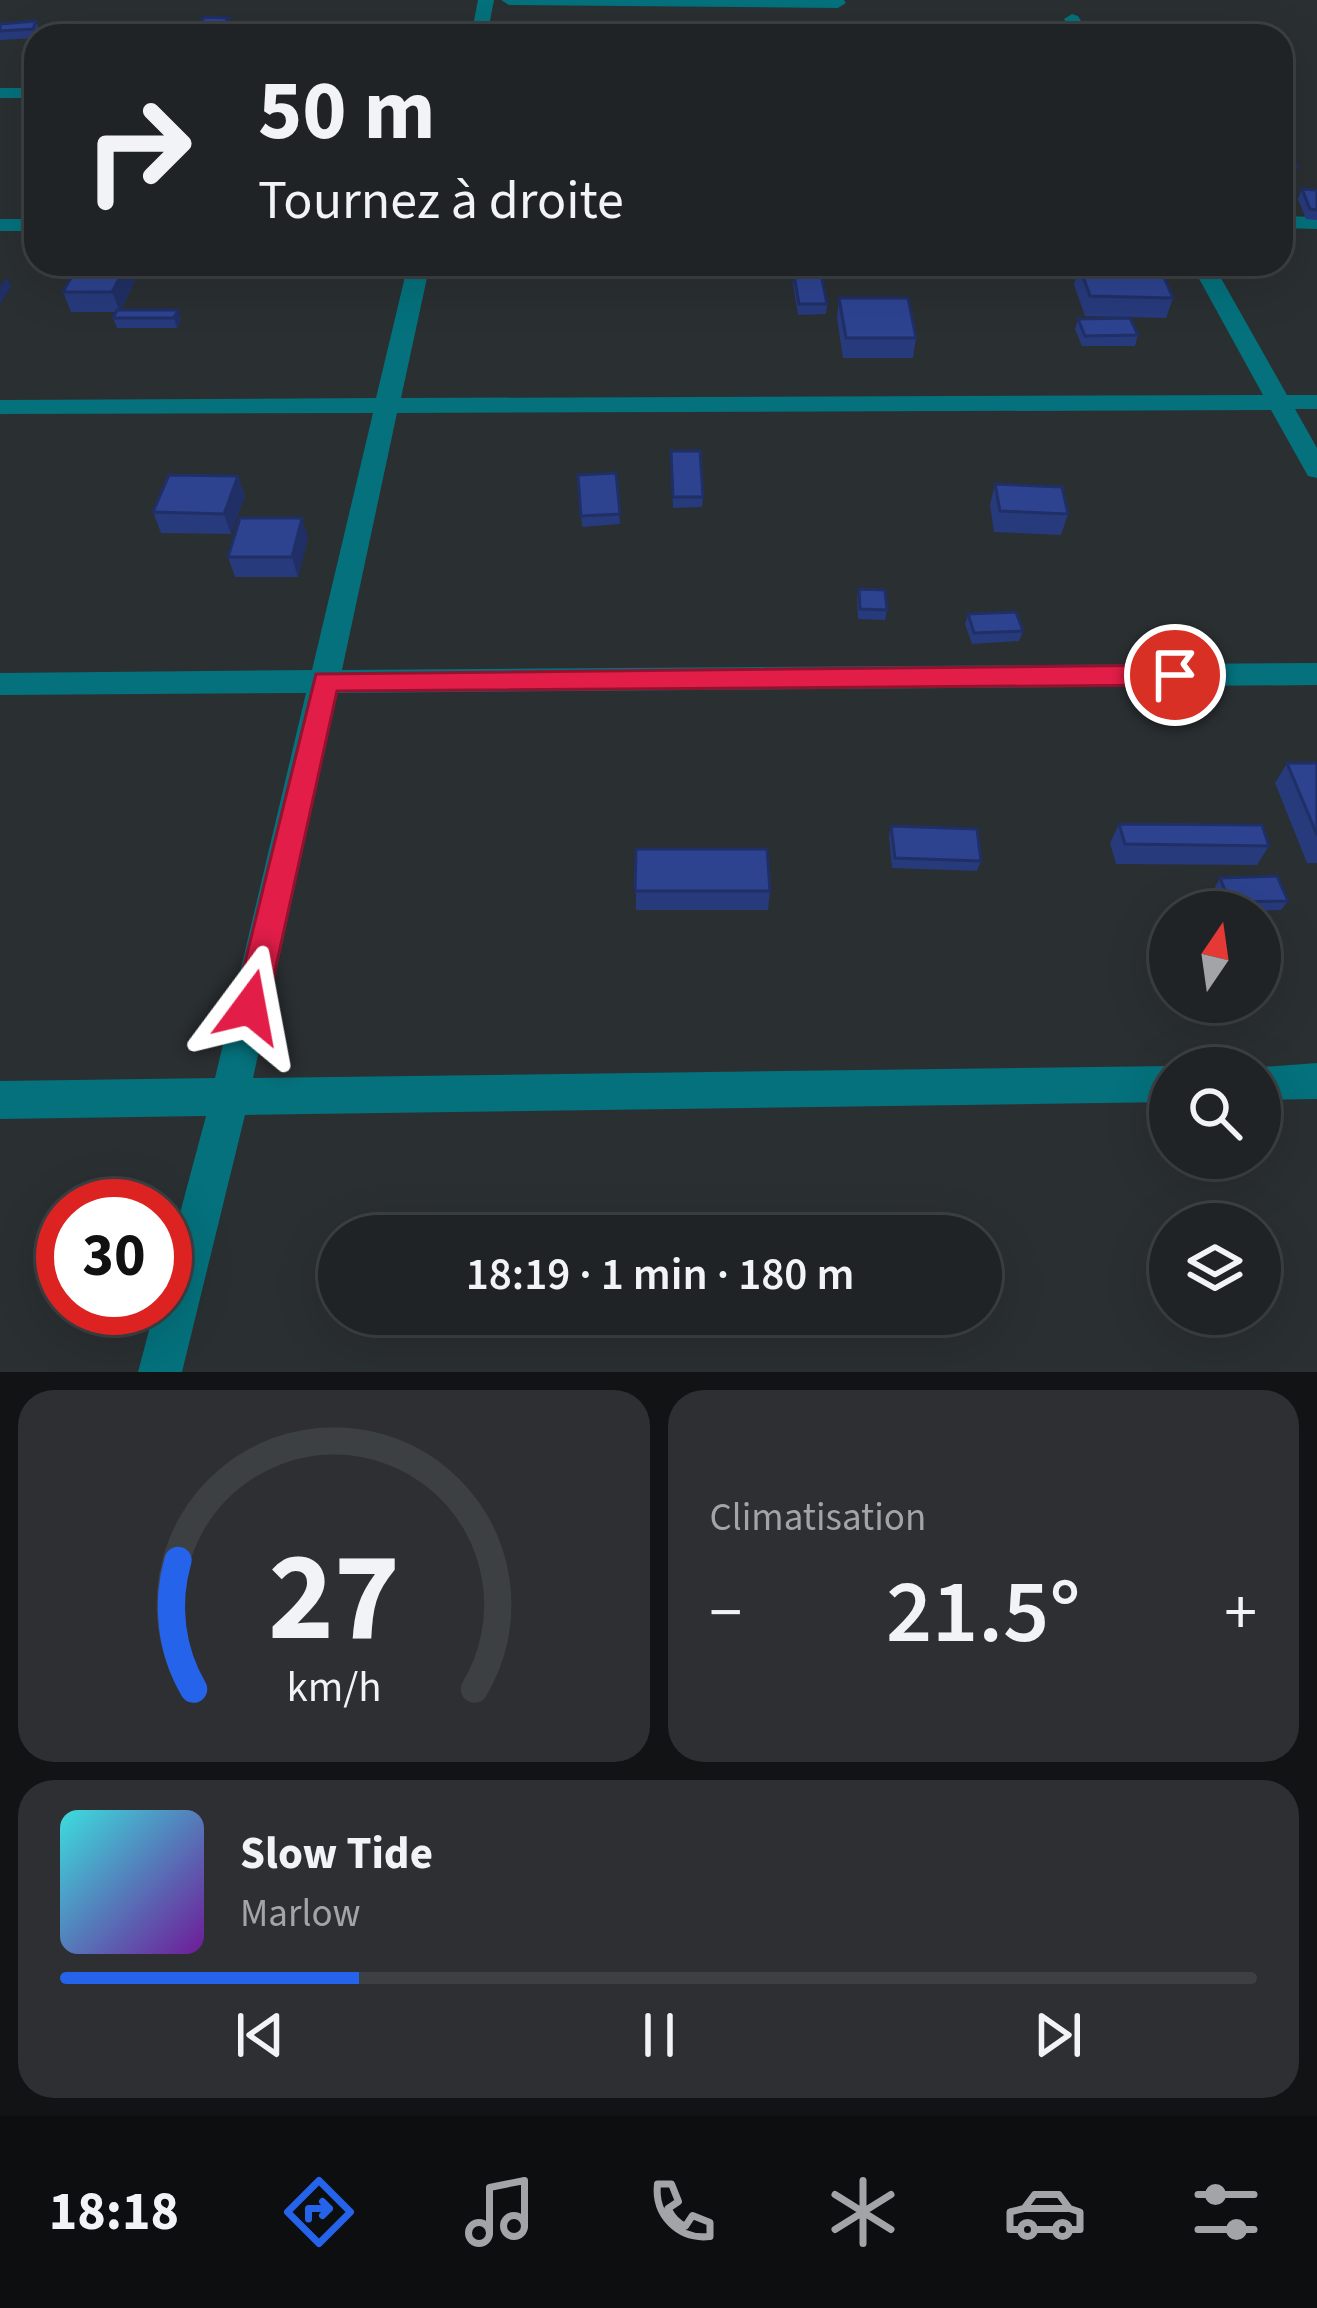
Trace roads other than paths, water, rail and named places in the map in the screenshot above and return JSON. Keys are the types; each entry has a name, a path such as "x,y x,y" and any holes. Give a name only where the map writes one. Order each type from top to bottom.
{"street":[{"path":"509,0 838,3"},
{"path":"1072,19 1075,24"},
{"path":"160,1372 229,1100 416,276"},
{"path":"1209,276 1317,470"},
{"path":"0,407 1317,402"},
{"path":"0,684 1317,674"},
{"path":"1281,1082 1317,1082"},
{"path":"0,1100 1149,1084"}]}
